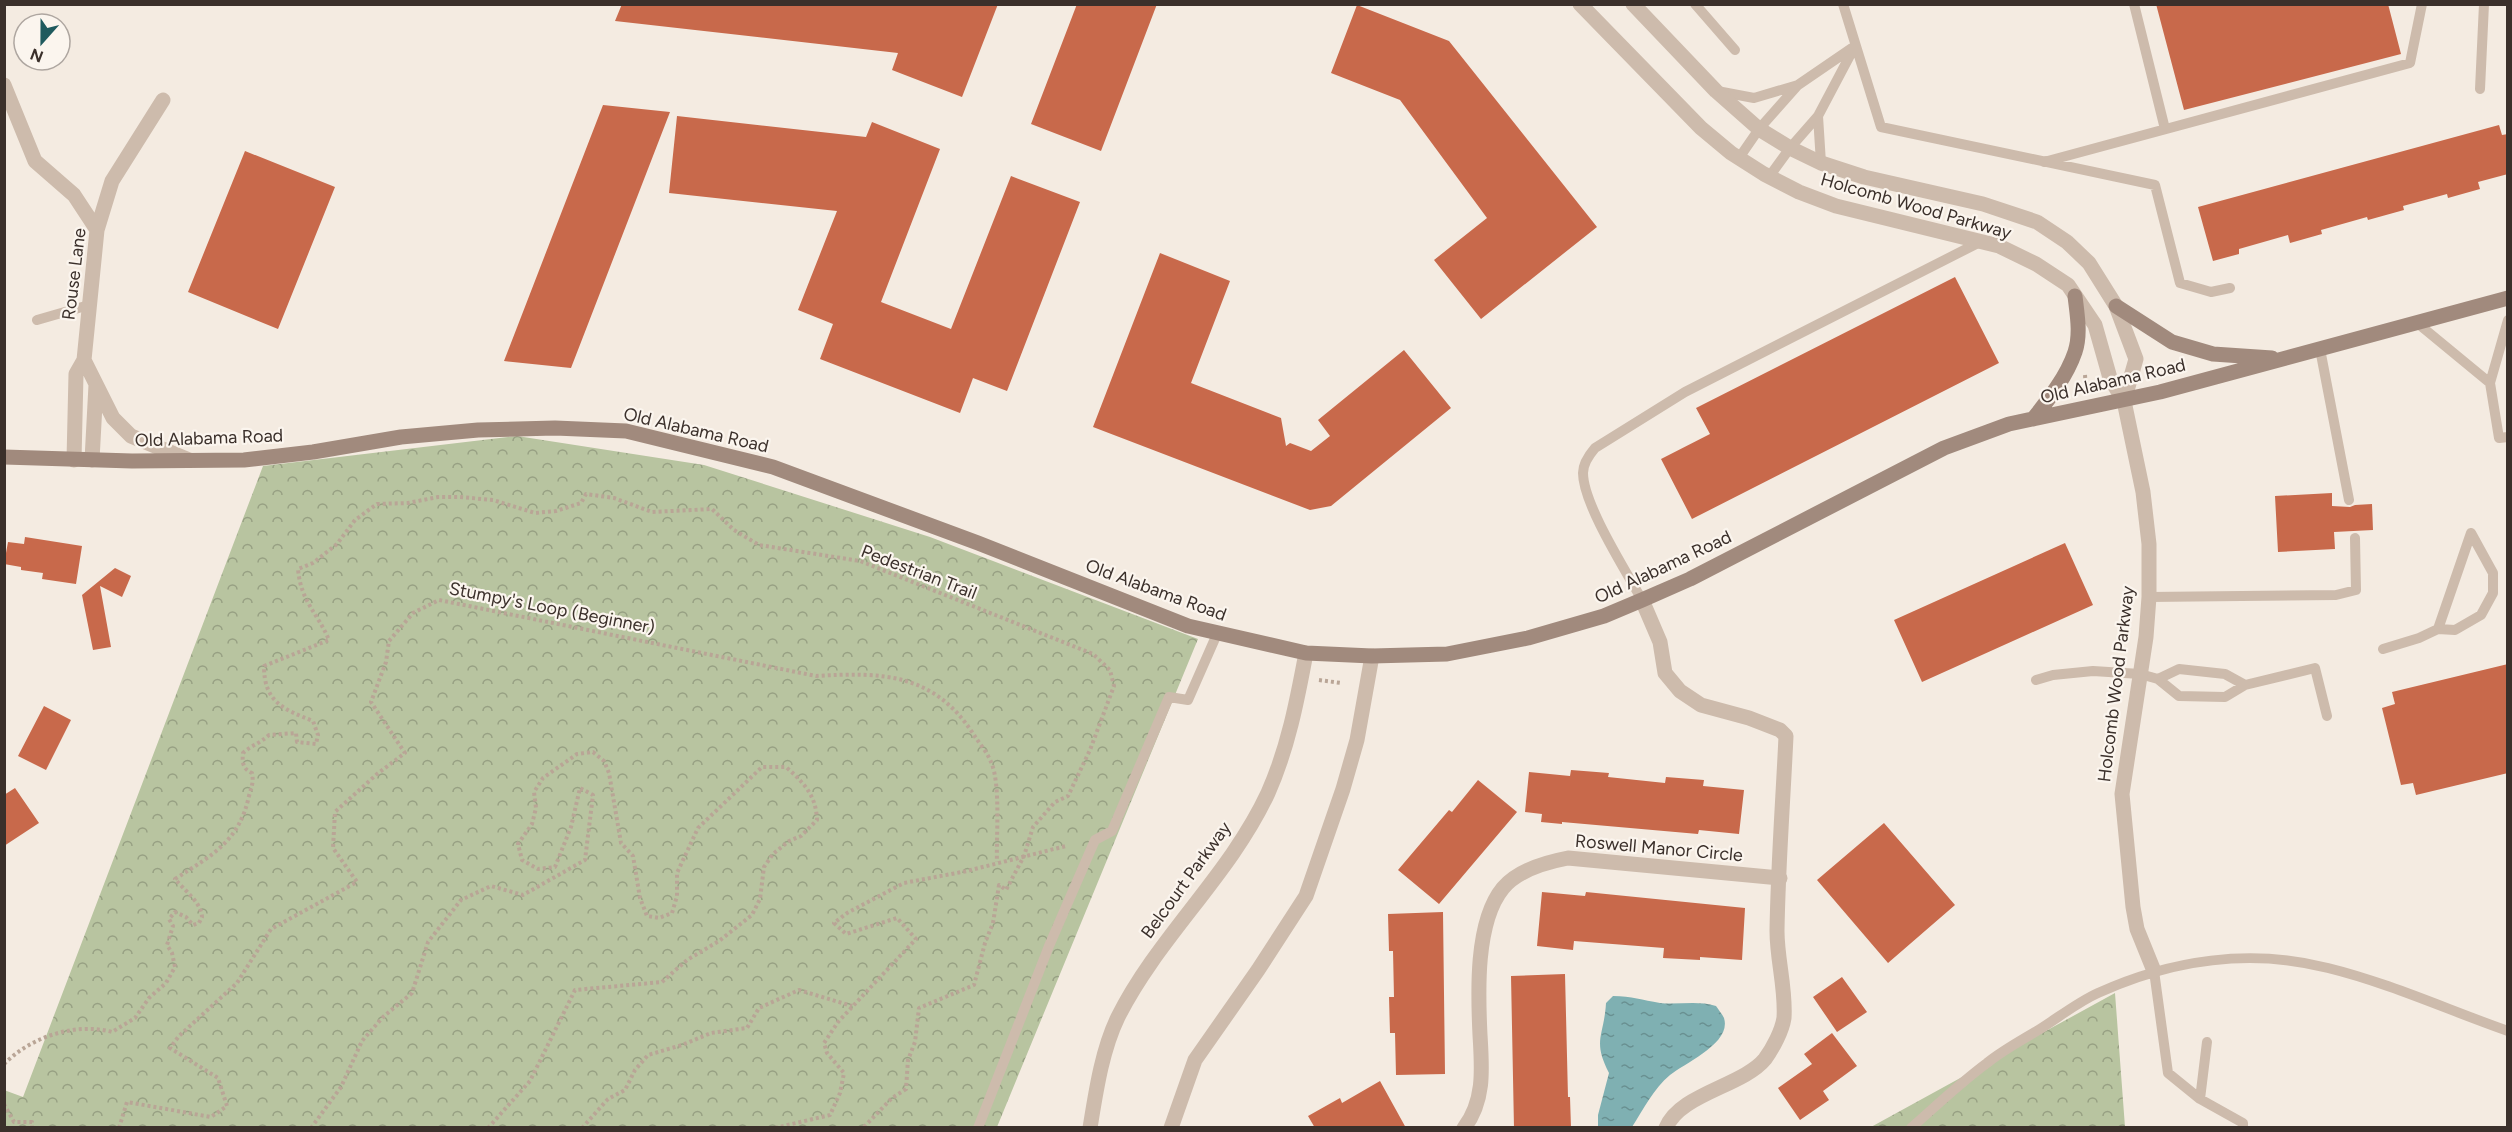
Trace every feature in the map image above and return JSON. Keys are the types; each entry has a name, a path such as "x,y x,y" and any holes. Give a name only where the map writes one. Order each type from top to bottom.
{"main road":[{"path":"2034,419 2061,380 2075,351 2078,327 2075,296"},
{"name":"Old Alabama Road","path":"4,457 74,460 244,459 313,452 401,437 478,430 555,428 626,431 772,467 987,547 1188,626 1217,634 1306,653 1372,656 1447,654 1528,638 1604,616 1689,579 1944,448 2008,424 2124,401 2508,298"},
{"path":"2116,306 2172,342 2212,354 2284,359"}],"street":[{"name":"Holcomb Wood Parkway","path":"1580,4 1701,128 1768,177 1836,206 1999,246 2036,264 2068,285 2095,325 2110,378 2124,401 2144,492 2149,544 2149,597 2122,794 2133,907 2137,929 2154,971"},
{"name":"Holcomb Wood Parkway","path":"1633,4 1716,91 1759,129 1790,148 1821,163 1864,177 1983,204 2037,222 2067,242 2089,263 2116,306 2136,359 2124,401"},
{"path":"4,85 34,161 74,195 97,230"},
{"name":"Rouse Lane","path":"74,460 76,374 84,360 97,230 112,180 163,100"},
{"path":"84,360 113,418 131,436 189,460"},
{"path":"92,460 96,384"},
{"path":"1642,600 1660,642 1665,673 1680,691 1701,705 1749,718 1780,730 1786,736 1777,933 1784,1019 1776,1040 1764,1060 1742,1076 1710,1091 1670,1118 1666,1128"},
{"name":"Belcourt Parkway","path":"1090,1128 1096,1092 1117,1019 1153,960 1229,856 1268,794 1291,728 1306,653"},
{"path":"1171,1128 1195,1059 1258,970 1306,896 1343,789 1357,740 1372,656"},
{"name":"Roswell Manor Circle","path":"1464,1128 1472,1118 1479,1101 1482,1072 1478,986 1483,938 1504,886 1540,863 1568,858 1780,879"}],"lane":[{"path":"1695,4 1735,50"},
{"path":"1843,4 1881,127 2041,163 2155,185 2180,283 2211,292 2230,288"},
{"path":"2134,4 2165,129"},
{"path":"2041,163 2409,63 2422,4"},
{"path":"2480,89 2484,4"},
{"path":"1739,158 1759,129 1798,85 1855,46"},
{"path":"1768,177 1818,116 1855,46"},
{"path":"1716,91 1754,98 1798,85"},
{"path":"1818,116 1821,163"},
{"path":"1642,600 1585,491 1583,471 1587,458 1595,448 1685,392 1980,242"},
{"path":"37,320 89,304"},
{"path":"2508,320 2490,383 2499,438 2508,437"},
{"path":"2416,322 2490,383"},
{"path":"2320,349 2349,500"},
{"path":"2383,649 2419,638 2438,629 2454,630 2481,615 2493,593 2493,573 2471,533 2438,629"},
{"path":"2149,597 2336,595 2356,590 2355,538"},
{"path":"978,1128 1031,990 1095,840 1112,831 1168,697 1188,700 1217,634"},
{"path":"2036,680 2053,675 2093,671 2139,674 2158,679 2179,696 2225,697 2245,685 2314,668 2327,716"},
{"path":"2158,679 2179,669 2225,674 2245,685"},
{"path":"1911,1128 1987,1062 2096,993 2154,971 2184,963 2222,958 2288,960 2327,967 2508,1031"},
{"path":"2154,971 2168,1073 2200,1099 2243,1123 2243,1128"},
{"path":"2200,1099 2207,1042"}],"path":[{"path":"2085,374 2086,389"},
{"name":"Pedestrian Trail","path":"4,1064 15,1053 73,1028 97,1028 112,1032 135,1018 149,998 166,983 175,967 172,953 167,945 173,926 169,919 175,912 186,917 193,925 199,923 202,917 198,903 175,879 216,852 238,828 254,782 252,774 242,763 243,753 249,747 257,746 269,735 296,733 297,742 316,744 318,735 313,721 290,711 272,698 264,683 264,666 329,640 322,624 306,602 299,585 298,568 312,563 337,544 355,520 377,504 408,503 438,497 460,497 493,500 535,513 556,511 581,503 586,494 614,498 652,512 712,510 734,530 759,545 860,561 1093,654 1110,670 1114,687 1090,750 1068,796 1055,802 1033,827 1024,856 1006,890 999,885 993,923 974,985 918,1008 915,1041 908,1060 906,1089 886,1103 863,1128"},
{"name":"Stumpy's Loop (Beginner)","path":"119,1128 127,1102 211,1117 227,1106 218,1078 170,1048 178,1036 237,983 271,929 357,882 333,848 335,812 377,774 405,753 371,702 386,662 389,641 412,613 439,600 816,676 897,677 924,686 962,717 992,762 996,790 997,862"},
{"path":"1319,680 1341,683"},
{"path":"311,1128 341,1087 362,1041 384,1017 412,993 428,942 460,900 491,886 523,895 585,860 592,795 580,788 571,827 555,867 538,869 522,860 518,844 532,824 536,808 534,792 543,778 577,754 593,752 604,761 616,805 621,843 633,856 640,898 647,916 659,918 672,913 677,896 677,873 698,828 762,767 786,767 799,778 816,803 817,819 801,836 789,841 773,854 764,867 760,900 752,915 719,941 687,960 662,982 575,990 530,1081 488,1128"},
{"path":"775,1128 830,1115 840,1093 844,1073 827,1053 824,1043 852,1006 916,939 897,918 846,934 834,923 847,913 904,883 967,871 1066,846"},
{"path":"582,1128 608,1099 625,1090 635,1070 648,1055 711,1033 747,1028 759,1008 799,990 852,1006"},
{"path":"4,1104 14,1122 32,1122 32,1128"}],"green space":[{"path":"517,436 704,465 930,537 1198,639 997,1127 5,1128 4,1090 23,1097 263,466"},
{"path":"2115,993 2125,1127 1871,1127"}],"water":[{"path":"1613,996 1660,1003 1709,1004 1716,1006 1724,1018 1725,1027 1721,1036 1706,1051 1664,1080 1632,1127 1598,1127 1598,1115 1609,1073 1601,1053 1600,1038 1606,1003"}],"building":[{"path":"622,4 998,4 962,97 892,70 898,53 615,21"},
{"path":"1077,4 1157,4 1101,151 1031,124"},
{"path":"2156,4 2388,4 2401,54 2184,110"},
{"path":"1357,5 1449,41 1597,227 1481,319 1434,260 1487,218 1400,100 1331,73"},
{"path":"603,105 670,112 571,368 504,361"},
{"path":"677,116 866,137 872,122 940,149 881,302 951,329 1011,176 1080,202 1007,391 973,378 960,413 820,359 833,324 798,310 837,211 669,193"},
{"path":"2499,125 2502,135 2508,134 2508,174 2478,182 2480,189 2448,198 2447,194 2403,206 2404,210 2368,220 2367,217 2321,230 2322,234 2290,243 2288,235 2239,249 2239,254 2213,261 2198,207"},
{"path":"245,151 335,187 278,329 188,292"},
{"path":"1160,253 1230,281 1191,383 1281,418 1286,446 1290,443 1311,451 1330,436 1318,420 1404,350 1451,408 1331,506 1310,510 1093,427"},
{"path":"1955,277 1999,363 1692,519 1661,459 1710,434 1696,408"},
{"path":"2332,493 2332,506 2350,507 2372,504 2373,530 2334,532 2335,549 2278,552 2275,496"},
{"path":"25,537 82,546 76,584 42,579 43,573 21,570 21,567 4,564 8,542 24,544"},
{"path":"2065,543 2093,605 1922,682 1894,620"},
{"path":"115,568 131,576 122,597 100,586 111,647 93,650 82,595"},
{"path":"2508,664 2508,773 2416,795 2413,783 2401,785 2382,708 2395,704 2392,692"},
{"path":"44,706 71,720 46,770 18,756"},
{"path":"1571,770 1609,773 1608,777 1665,783 1666,777 1704,780 1703,786 1744,790 1739,834 1699,830 1698,834 1541,822 1542,814 1525,812 1529,772 1570,776"},
{"path":"1478,780 1517,812 1439,904 1398,870 1449,810 1452,812"},
{"path":"15,788 39,823 4,846 4,795"},
{"path":"1884,823 1955,905 1888,963 1817,880"},
{"path":"1542,892 1585,896 1586,892 1745,908 1742,960 1700,957 1700,960 1663,958 1664,948 1574,941 1573,950 1537,946"},
{"path":"1443,912 1445,1074 1396,1075 1395,1033 1390,1033 1389,997 1394,997 1393,951 1389,951 1388,914"},
{"path":"1565,974 1571,1128 1514,1128 1511,976"},
{"path":"1842,977 1867,1012 1837,1032 1813,997"},
{"path":"1832,1033 1857,1066 1823,1091 1829,1100 1800,1120 1778,1088 1812,1064 1804,1054"},
{"path":"1380,1081 1406,1128 1315,1128 1308,1116 1340,1098 1342,1103"}]}
